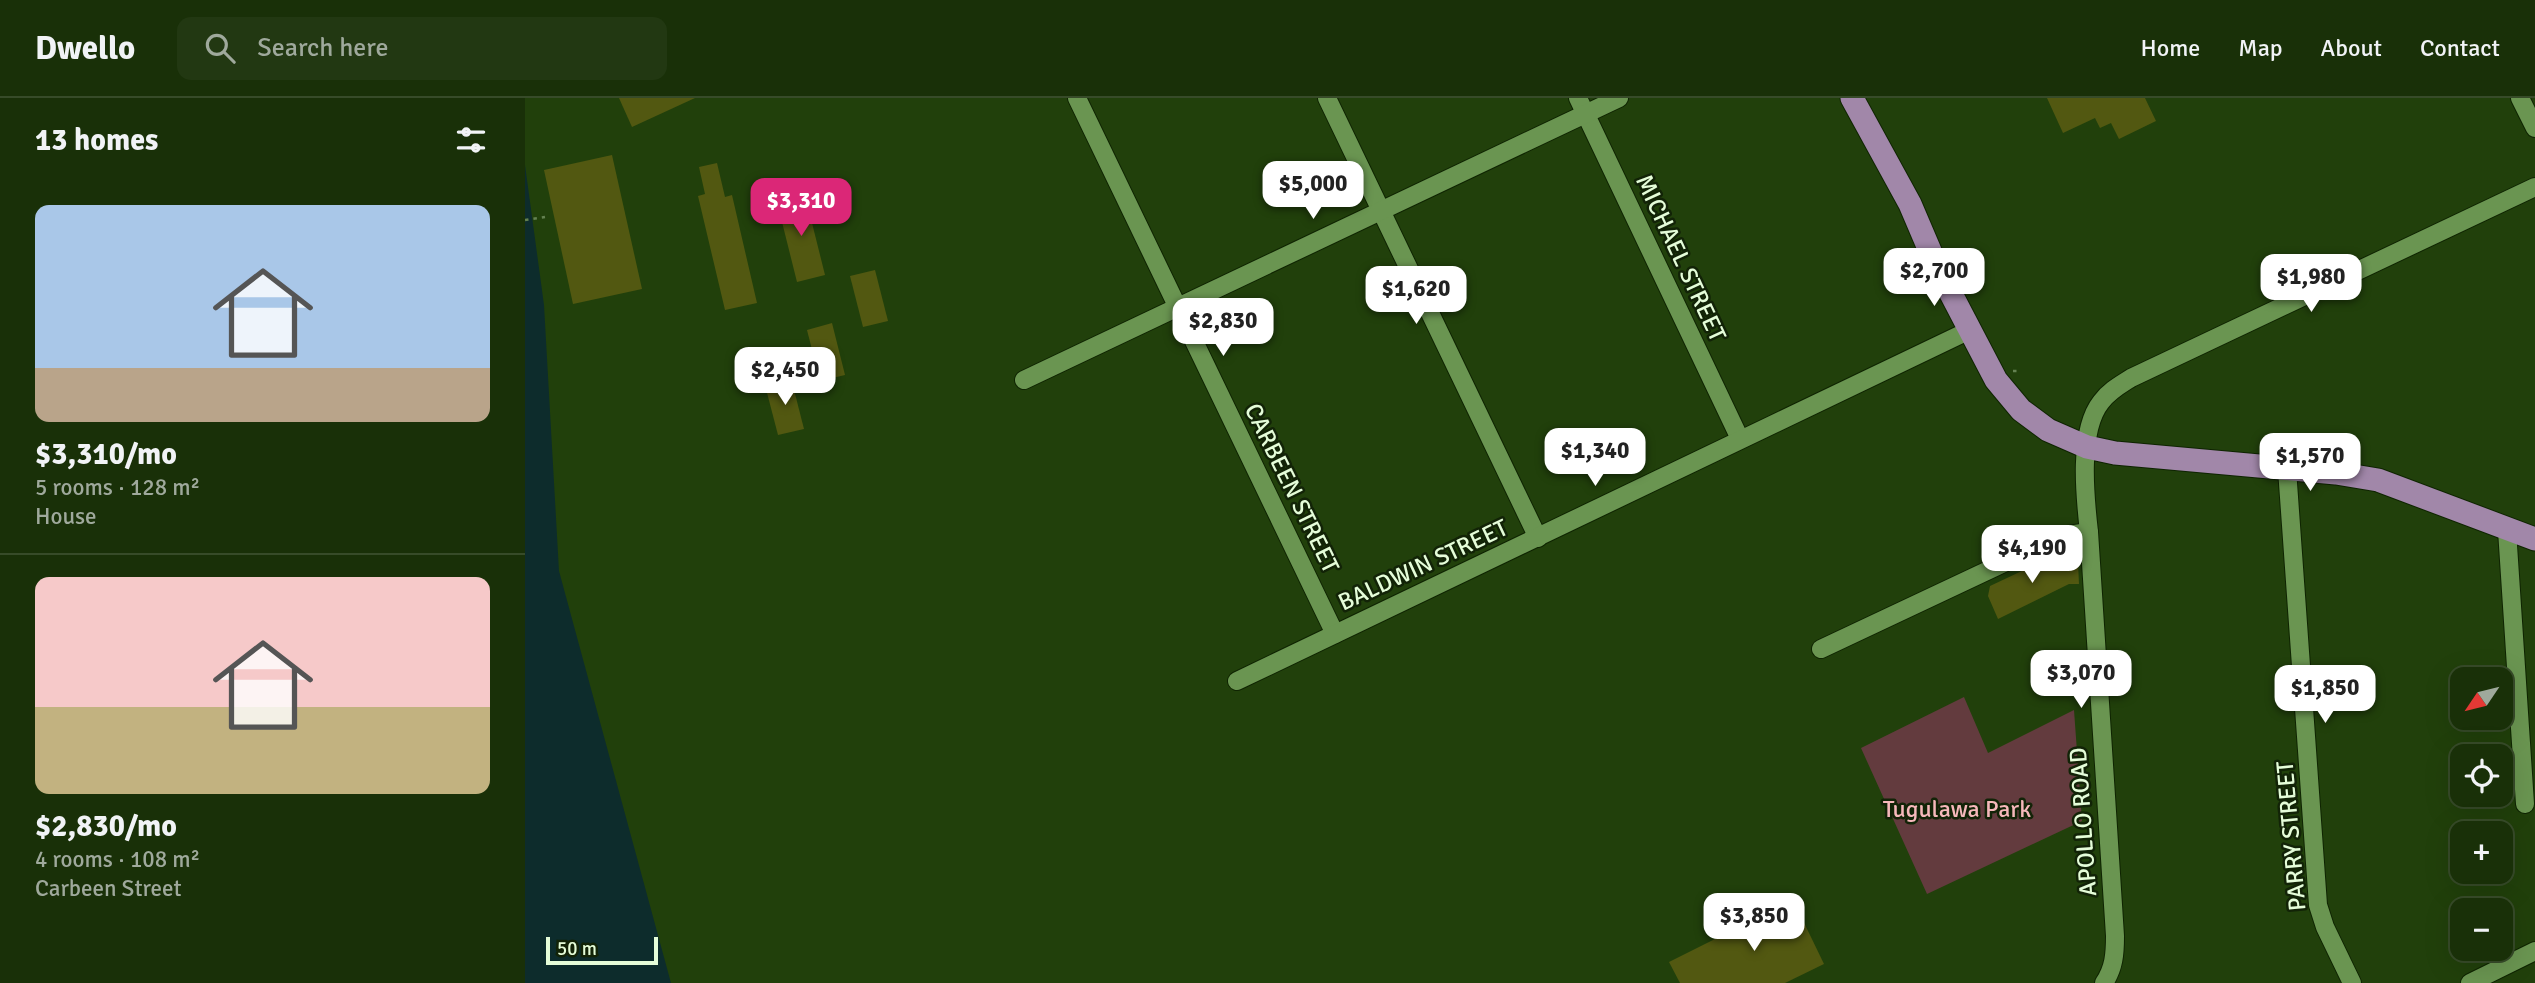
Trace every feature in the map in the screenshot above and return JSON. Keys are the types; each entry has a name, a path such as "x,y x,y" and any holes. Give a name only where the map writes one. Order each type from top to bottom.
{"main road":[{"path":"1852,98 1910,204 1936,265 1996,380 2021,410 2048,430 2087,447 2115,453 2336,473 2378,480 2535,539"}],"street":[{"name":"CARBEEN STREET","path":"1077,98 1335,634"},
{"path":"1327,98 1538,538"},
{"path":"1024,380 1382,209 1582,106 1619,98"},
{"path":"2522,101 2535,128"},
{"name":"MICHAEL STREET","path":"1582,106 1740,439"},
{"name":"APOLLO ROAD","path":"2104,983 2110,975 2115,957 2115,936 2084,482 2092,419 2099,404 2112,390 2131,378 2535,187"},
{"name":"BALDWIN STREET","path":"1237,681 1970,330"},
{"name":"PARRY STREET","path":"2287,469 2318,905 2325,927 2352,983"},
{"path":"2507,530 2525,804"},
{"path":"1821,649 2061,536 2089,532"},
{"path":"2470,983 2535,951"}],"path":[{"path":"525,220 545,218"}],"green space":[{"name":"Tugulawa Park","path":"1964,697 1988,753 2074,710 2082,821 1927,894 1861,748"}],"water":[{"path":"525,165 544,305 559,571 671,983 525,983"}],"building":[{"path":"619,98 695,98 632,127"},
{"path":"2047,98 2145,98 2156,121 2119,139 2111,123 2100,128 2095,118 2063,133"},
{"path":"612,155 642,289 573,304 544,170"},
{"path":"717,163 725,197 732,195 757,303 725,310 698,196 705,194 699,167"},
{"path":"805,195 825,275 797,282 777,202"},
{"path":"875,270 888,321 863,327 850,276"},
{"path":"832,323 845,375 820,381 807,330"},
{"path":"791,378 804,429 778,435 765,385"},
{"path":"2060,553 2066,564 2078,563 2079,584 2069,584 1998,619 1988,596 1990,586"},
{"path":"1793,900 1824,964 1785,983 1680,983 1669,962"}]}
